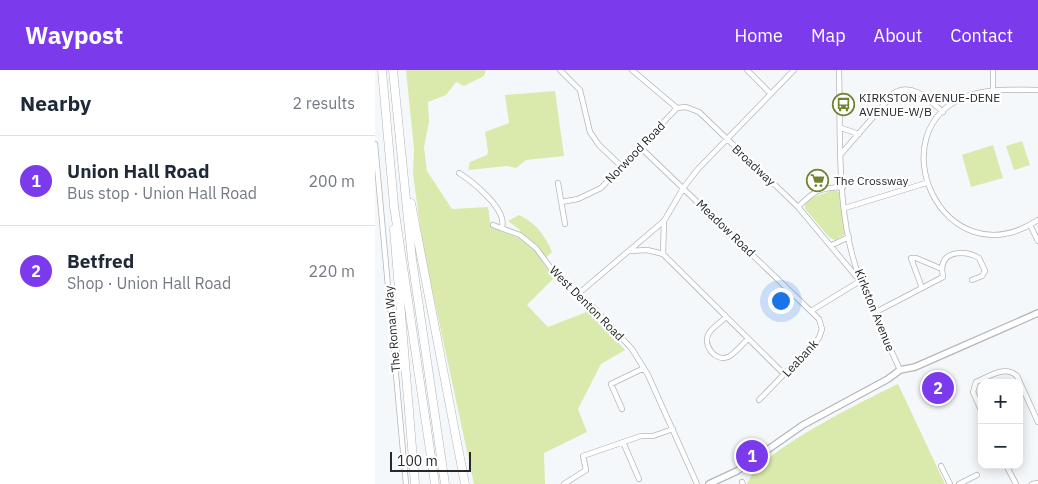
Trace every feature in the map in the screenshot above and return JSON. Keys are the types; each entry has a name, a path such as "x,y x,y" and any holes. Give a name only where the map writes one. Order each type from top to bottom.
{"highway":[{"path":"382,70 394,206 435,484"},
{"path":"393,70 412,259 445,484"},
{"path":"396,102 419,252 465,484"},
{"path":"394,206 394,240 415,484"}],"street":[{"path":"560,70 580,90 590,132 599,145 621,166"},
{"name":"Broadway","path":"631,70 677,108 686,107 699,112 798,207 860,281"},
{"path":"747,70 771,94"},
{"path":"578,294 664,221 684,187 794,70"},
{"name":"Kirkston Avenue","path":"839,70 841,154 849,237 860,281 900,370"},
{"path":"993,70 993,90"},
{"path":"841,154 894,93 901,89 909,89 919,93 943,112"},
{"path":"1038,90 993,90 967,96 943,112 931,130 924,152 926,183 934,200 948,217 973,230 997,235 1030,225 1038,220"},
{"name":"Norwood Road","path":"561,202 578,199 601,188 677,108"},
{"path":"841,128 859,134"},
{"name":"The Roman Way","path":"375,144 406,484"},
{"name":"Meadow Road","path":"640,147 811,310"},
{"path":"459,173 475,184 501,214 504,220 502,227"},
{"path":"558,183 565,224"},
{"path":"845,208 926,183"},
{"path":"798,207 814,191 824,188 843,187"},
{"path":"663,254 664,221"},
{"name":"West Denton Road","path":"493,225 521,234 536,248 557,275 632,349 644,368 697,484"},
{"path":"1030,225 1038,241"},
{"path":"832,246 849,237"},
{"path":"630,251 647,250 663,254 784,374"},
{"path":"875,313 943,277 942,269 948,258 954,253 960,252 976,256 985,271 982,276 972,280"},
{"path":"922,288 911,258 917,258 942,269"},
{"path":"811,310 860,281"},
{"name":"Leabank","path":"759,400 819,338 821,329 819,320 811,310"},
{"path":"709,484 737,471 803,424 848,399 888,380 900,370 915,367 1038,313"},
{"path":"726,317 709,333 707,340 708,348 716,356 723,358 730,356 748,339"},
{"path":"621,409 611,384 644,368"},
{"path":"983,379 1003,371 1012,371 1018,379"},
{"path":"978,381 973,392 978,402"},
{"path":"1023,389 1038,421"},
{"path":"563,484 586,470 583,456 641,436 653,436 673,429"},
{"path":"623,442 639,479"},
{"path":"941,466 950,484"},
{"path":"1008,469 1016,484"},
{"path":"959,484 977,475"},
{"path":"1032,484 1038,482"}],"green space":[{"path":"406,70 486,70 484,76 464,86 456,82 446,95 428,102 429,122 424,147 427,171 452,209 488,207 491,227 518,238 520,230 508,221 519,215 539,230 552,252 542,261 554,278 527,305 548,327 589,311 625,350 601,364 578,409 587,432 544,453 545,484 474,484 423,247 413,174 414,149"},
{"path":"555,91 564,156 526,160 516,168 507,166 468,170 470,162 487,155 485,132 509,123 505,95"},
{"path":"1022,141 1030,165 1014,170 1006,146"},
{"path":"993,145 1003,178 971,187 962,155"},
{"path":"833,190 840,192 845,231 844,235 835,240 830,238 805,209 805,204 811,198"},
{"path":"898,384 945,484 747,484 755,471 770,457 791,443 839,414"}],"place":[{"name":"KIRKSTON AVENUE-DENE AVENUE-W/B","path":"843,104"},
{"name":"The Crossway","path":"818,180"},
{"name":"Betfred","path":"938,388"},
{"name":"Union Hall Road","path":"752,456"}]}
